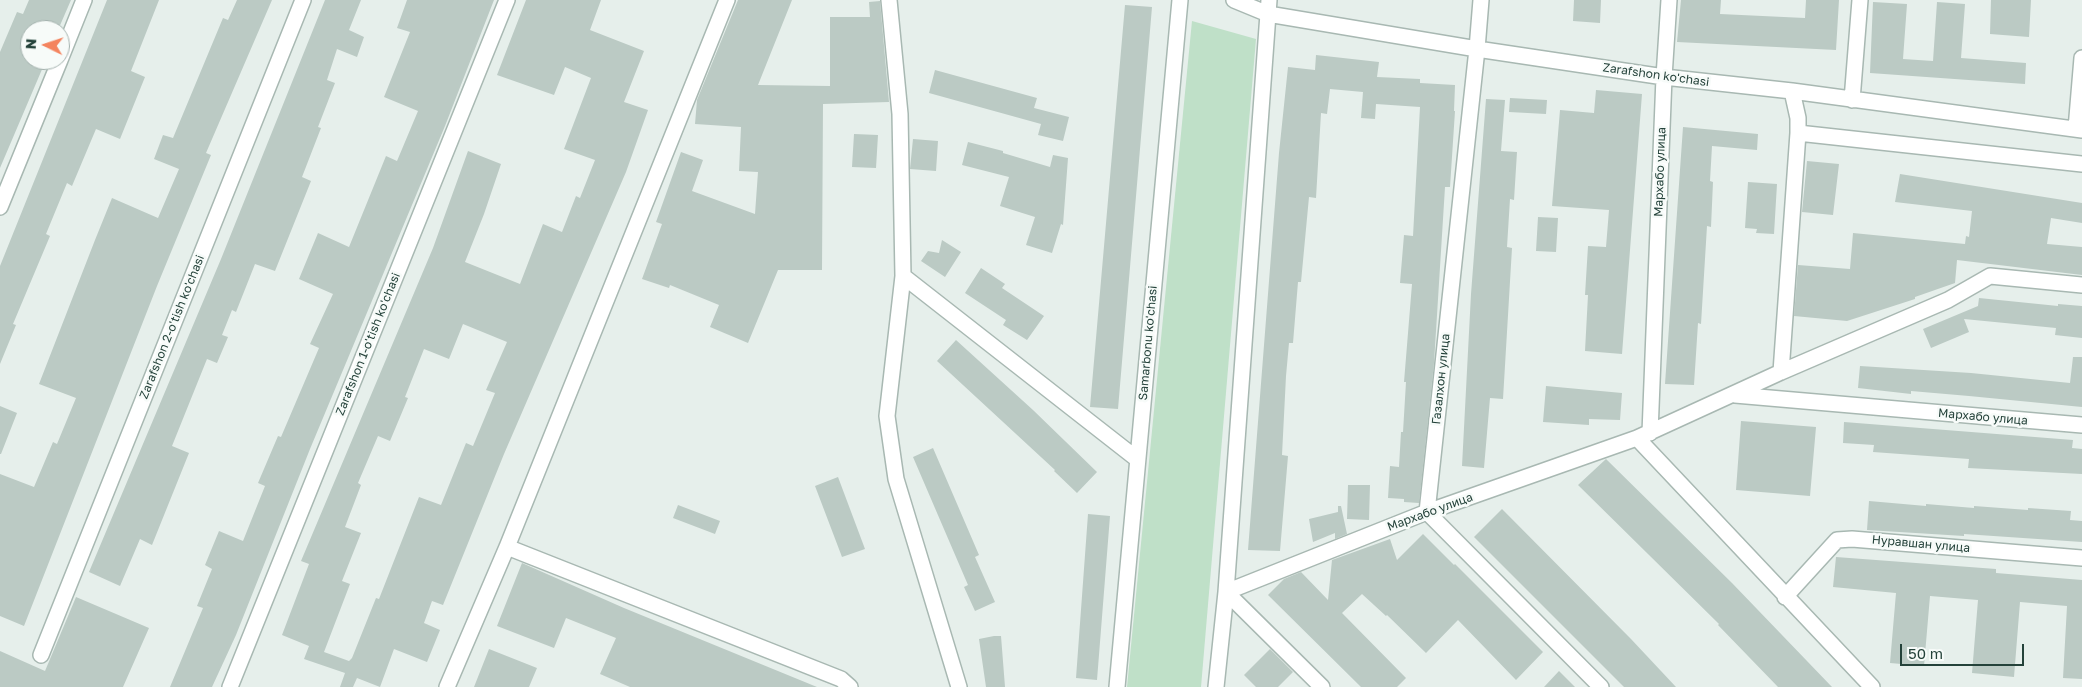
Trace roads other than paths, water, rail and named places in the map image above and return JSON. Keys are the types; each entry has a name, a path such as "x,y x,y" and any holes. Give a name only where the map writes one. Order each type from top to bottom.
{"street":[{"path":"70,35 84,0"},
{"name":"Zarafshon 2-o'tish ko'chasi","path":"41,655 303,0"},
{"name":"Zarafshon 1-o'tish ko'chasi","path":"230,687 507,0"},
{"path":"447,687 508,547 727,0"},
{"path":"889,0 900,114 903,276 887,416 896,479 959,687"},
{"name":"Samarbonu ko'chasi","path":"1116,687 1180,0"},
{"name":"Zarafshon ko'chasi","path":"1234,0 1477,49 1664,76 1792,91 2079,130"},
{"name":"Газалхон улица","path":"1426,512 1481,0"},
{"name":"Мархабо улица","path":"1643,436 1670,0"},
{"path":"1852,100 1860,0"},
{"path":"1216,687 1226,592 1268,7"},
{"path":"2079,130 2082,58"},
{"path":"0,207 56,70"},
{"path":"1781,372 1798,133 1798,118 1792,91"},
{"path":"1798,133 2082,164"},
{"path":"903,276 1137,459"},
{"name":"Мархабо улица","path":"1226,592 1426,512 1643,436 1781,372 1948,300 1990,276 2082,285"},
{"name":"Мархабо улица","path":"1734,395 2082,426"},
{"path":"1643,436 1785,597 1872,687"},
{"path":"1426,512 1601,687"},
{"name":"Нуравшан улица","path":"1785,597 1837,540 1852,538 2082,558"},
{"path":"508,547 841,679 850,687"},
{"path":"1226,592 1322,687"}]}
